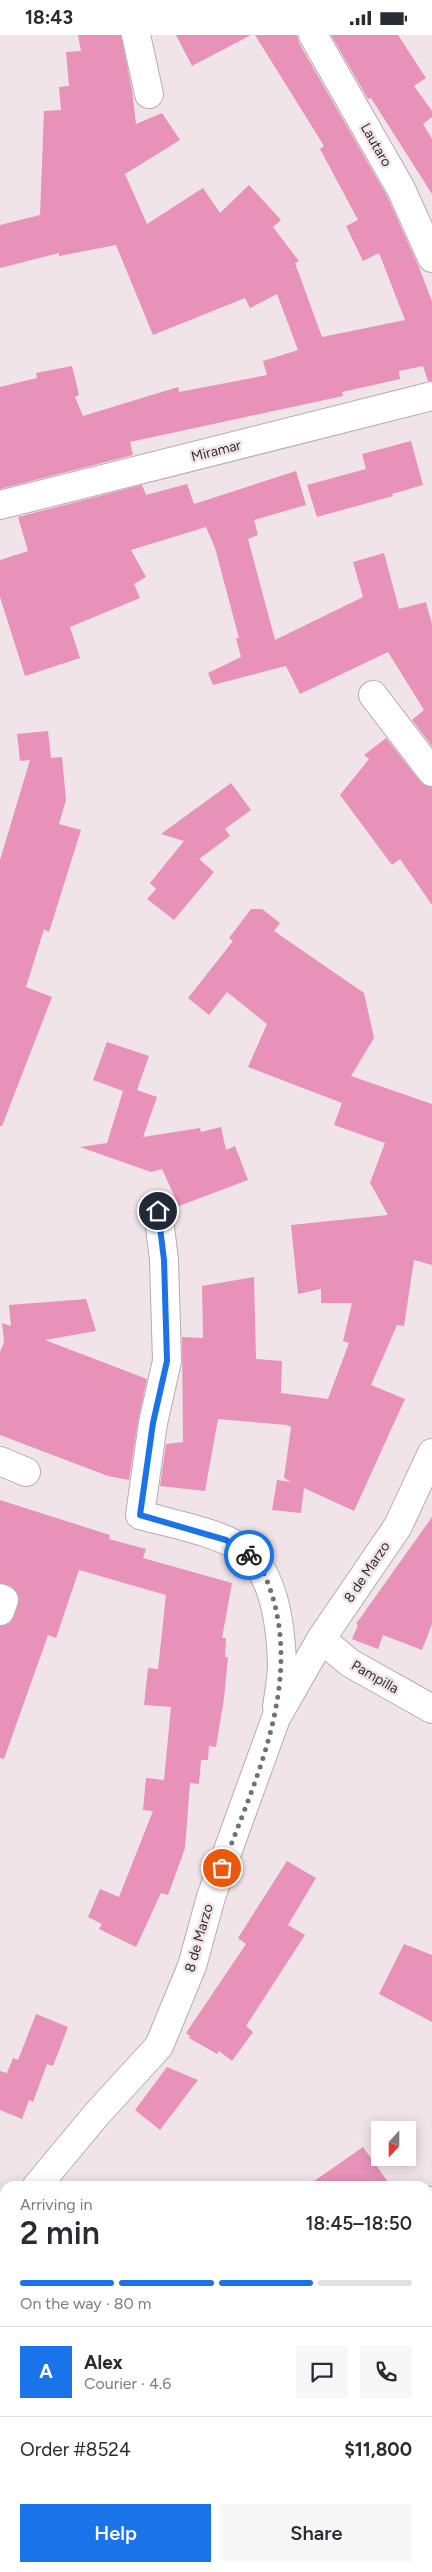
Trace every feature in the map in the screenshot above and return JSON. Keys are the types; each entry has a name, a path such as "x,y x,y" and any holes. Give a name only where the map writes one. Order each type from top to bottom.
{"street":[{"path":"136,35 149,95"},
{"name":"Lautaro","path":"313,35 401,189 432,258"},
{"name":"Miramar","path":"0,505 432,396"},
{"path":"373,695 432,772"},
{"path":"158,1211 164,1269 167,1361 153,1423 140,1515 226,1540 246,1551 265,1575 278,1620 282,1666 276,1718"},
{"name":"8 de Marzo","path":"41,2181 96,2115 159,2046 192,1966 211,1897 276,1718 321,1639 398,1526 432,1453"},
{"path":"0,1461 26,1472"},
{"name":"Pampilla","path":"321,1639 350,1663 432,1709"}],"building":[{"path":"78,35 121,35 132,90 136,124 162,113 180,140 125,174 147,224 203,188 220,213 249,185 281,220 273,227 299,261 295,263 322,337 405,320 379,253 363,261 346,226 358,220 320,149 324,146 255,35 297,35 299,43 387,196 418,265 432,301 432,381 428,381 423,366 399,371 400,379 342,392 343,396 130,442 133,455 0,489 0,387 37,378 36,373 72,366 79,395 75,397 83,416 178,387 179,392 267,375 263,361 298,350 277,294 250,308 245,298 153,335 116,245 59,256 59,253 0,268 0,225 40,215 44,111 61,110 59,87 69,86 66,52 81,51"},
{"path":"176,35 251,35 192,66"},
{"path":"331,35 398,35 426,78 414,86 432,111 432,117 423,124 432,139 432,194 371,98 368,99"},
{"path":"411,441 423,485 392,494 393,496 317,517 307,485 366,469 362,454"},
{"path":"296,471 306,505 254,520 258,535 248,539 275,640 363,597 353,562 384,553 399,609 426,602 432,624 432,746 412,720 424,710 388,652 300,694 286,666 213,685 208,673 241,657 236,638 239,638 215,548 206,527 131,550 146,577 134,584 140,598 70,627 80,658 25,676 0,597 0,560 28,551 18,517 142,485 146,495 187,484 194,504"},
{"path":"48,731 51,758 62,757 66,800 59,824 81,830 49,932 44,929 26,987 52,997 2,1126 0,1126 0,860 30,760 20,761 17,734"},
{"path":"386,738 420,781 432,787 432,905 400,859 392,865 340,795 369,759 364,755"},
{"path":"231,783 251,810 225,829 230,836 199,859 214,872 174,920 147,899 156,889 150,883 184,841 161,834"},
{"path":"251,909 262,909 280,923 274,931 364,993 374,1038 351,1076 432,1104 432,1265 414,1260 404,1326 397,1325 371,1385 405,1399 354,1511 304,1488 301,1513 272,1510 277,1480 291,1482 284,1478 291,1427 287,1425 218,1419 205,1491 160,1486 166,1444 183,1442 182,1337 203,1338 202,1286 254,1277 256,1359 282,1361 281,1393 328,1399 349,1343 343,1341 352,1303 321,1303 321,1289 298,1294 291,1225 388,1215 370,1183 385,1143 334,1125 342,1103 248,1067 267,1024 227,992 209,1015 188,998 233,941 229,938"},
{"path":"107,1042 149,1056 137,1090 157,1097 143,1137 200,1128 201,1132 221,1127 226,1150 235,1146 248,1180 179,1206 162,1169 151,1172 80,1147 107,1143 123,1091 93,1080"},
{"path":"86,1299 96,1331 45,1340 147,1379 129,1480 108,1476 0,1435 0,1352 4,1342 2,1323 11,1326 9,1305"},
{"path":"0,1500 110,1535 109,1539 146,1549 143,1558 232,1583 222,1638 226,1638 225,1657 228,1657 216,1747 209,1746 208,1760 201,1760 199,1784 190,1783 185,1848 168,1895 161,1893 136,1947 99,1929 102,1924 88,1917 100,1889 119,1897 153,1811 143,1810 146,1778 164,1780 171,1707 144,1705 148,1668 158,1669 166,1595 79,1570 56,1638 48,1635 4,1759 0,1758 0,1626 10,1623 14,1617 19,1598 11,1586 0,1583"},
{"path":"432,1517 432,1624 422,1650 383,1635 378,1649 352,1639 358,1625 356,1624"},
{"path":"287,1861 316,1878 288,1925 305,1935 246,2026 253,2032 232,2061 219,2051 217,2054 189,2038 190,2036 186,2033 246,1944 238,1938"},
{"path":"404,1944 432,1955 432,2022 379,1994"},
{"path":"36,2014 68,2027 53,2066 47,2064 33,2102 29,2100 22,2119 0,2110 0,2071 7,2073 13,2058 18,2060"},
{"path":"167,2067 198,2080 160,2130 135,2110"},
{"path":"363,2147 371,2158 371,2166 377,2166 387,2181 314,2181"}],"way so far":[{"path":"222,1868 276,1718 282,1666 278,1620 265,1575 249,1555"}],"route":[{"path":"158,1211 164,1260 167,1361 153,1423 140,1515 226,1540 246,1551 249,1555"}]}
